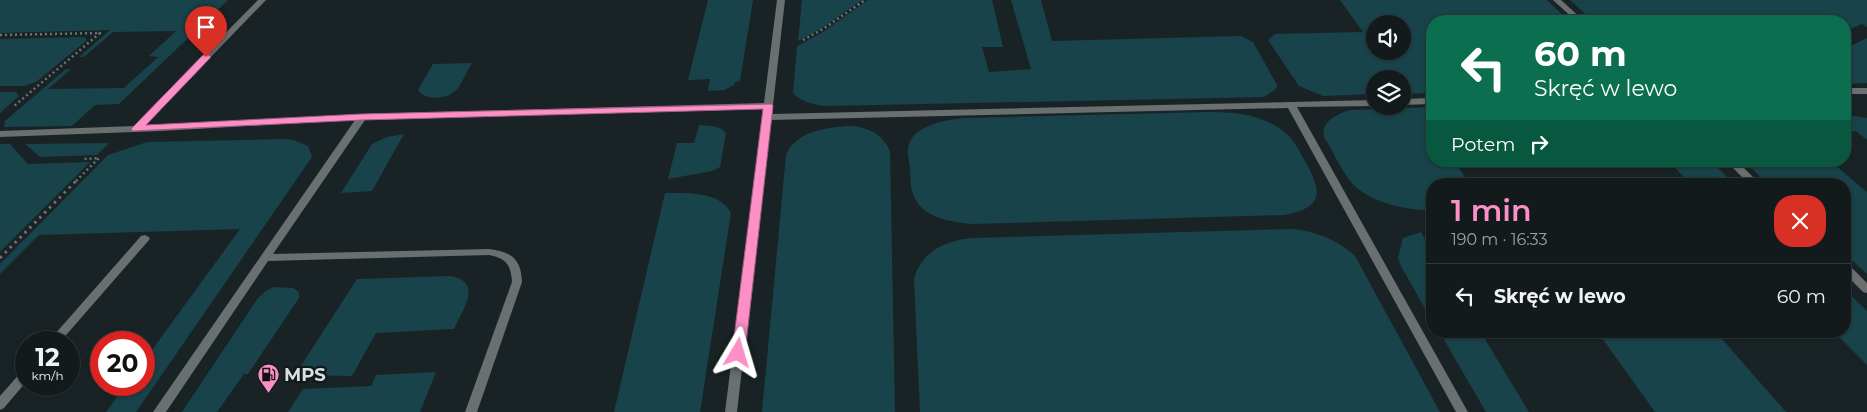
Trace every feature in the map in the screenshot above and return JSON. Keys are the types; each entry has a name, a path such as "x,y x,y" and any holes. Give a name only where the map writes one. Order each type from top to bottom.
{"lane":[{"path":"136,129 262,0"},
{"path":"731,412 781,0"},
{"path":"1557,0 1573,15"},
{"path":"1851,91 1867,91"},
{"path":"1411,102 1426,102"},
{"path":"0,134 362,117 1366,103"},
{"path":"1291,105 1462,412"},
{"path":"159,412 362,117"},
{"path":"1737,167 1749,178"},
{"path":"64,331 145,238"},
{"path":"266,258 490,252 504,254 517,269 518,282 471,412"},
{"path":"1851,274 1867,289"},
{"path":"0,405 15,387"}],"path":[{"path":"774,55 823,30 865,0"},
{"path":"0,35 100,33 7,112"},
{"path":"0,258 99,158 81,159"}],"shaded area":[{"path":"0,0 228,0 119,104 95,105 72,126 4,127 5,121 66,69 71,69 48,89 124,88 158,57 149,56 176,31 113,32 84,57 79,57 110,30 0,33"},
{"path":"708,0 753,0 740,81 735,82 734,85 724,90 708,91 710,79 688,80"},
{"path":"802,0 862,0 822,28 798,41"},
{"path":"868,0 992,0 1003,47 982,47 989,72 1031,69 1011,0 1041,0 1052,41 1241,36 1253,42 1277,85 1276,89 1264,97 829,106 809,103 800,99 793,93 797,46 823,32"},
{"path":"1340,0 1547,0 1563,15 1426,15 1426,93 1411,94 1411,70 1366,70 1366,94 1323,96 1299,86 1268,40 1275,34 1363,32"},
{"path":"1570,0 1867,0 1867,27 1862,24 1851,29 1851,15 1586,15"},
{"path":"86,38 86,41 36,82 24,86 0,86 0,39"},
{"path":"1867,38 1867,83 1851,84 1851,46"},
{"path":"472,63 458,88 450,95 432,98 418,90 433,64"},
{"path":"0,92 16,92 19,96 0,113"},
{"path":"1426,107 1426,167 1458,167 1466,178 1426,178 1426,210 1388,204 1366,195 1350,181 1324,137 1327,122 1350,110 1366,109 1366,115 1411,115 1411,108"},
{"path":"1208,112 1236,113 1254,117 1271,123 1284,131 1297,147 1310,171 1317,189 1314,202 1298,212 1285,215 972,224 946,220 930,214 917,202 912,191 908,151 911,140 923,129 939,122 963,118"},
{"path":"1851,116 1867,118 1867,140 1856,131 1851,131"},
{"path":"699,125 717,127 726,133 720,167 712,171 668,179 677,143 694,143"},
{"path":"848,126 861,127 873,132 883,140 890,151 895,412 762,412 786,155 797,141 812,132"},
{"path":"404,134 372,191 341,193 372,144 387,137"},
{"path":"287,139 308,146 312,157 155,384 155,346 240,229 39,235 0,274 0,264 108,155 147,142"},
{"path":"109,143 97,155 40,157 25,144"},
{"path":"0,144 10,144 28,164 90,162 0,252"},
{"path":"1674,167 1717,167 1728,178 1685,178"},
{"path":"1750,167 1837,167 1850,178 1762,178"},
{"path":"1851,179 1867,192 1867,274 1851,259"},
{"path":"665,193 711,197 726,206 731,213 700,412 614,412"},
{"path":"1292,229 1326,237 1341,245 1355,256 1440,412 920,412 914,280 922,262 928,255 943,245 971,238"},
{"path":"1421,232 1426,241 1426,310 1398,258 1403,238"},
{"path":"450,276 460,279 469,290 466,305 454,329 376,333 352,376 295,375 357,279"},
{"path":"274,287 293,288 299,292 299,298 248,374 244,374 217,412 182,412 258,298"},
{"path":"1851,296 1867,311 1867,365 1840,338 1851,338"},
{"path":"1443,338 1484,338 1529,412 1486,412"},
{"path":"1602,338 1721,338 1786,412 1655,412"},
{"path":"436,372 420,412 288,412 303,389 371,386 376,375"},
{"path":"118,396 147,396 136,412 106,412"}],"place":[{"name":"MPS","path":"268,394"}],"route":[{"path":"206,57 136,129 362,117 768,106 738,353"}]}
